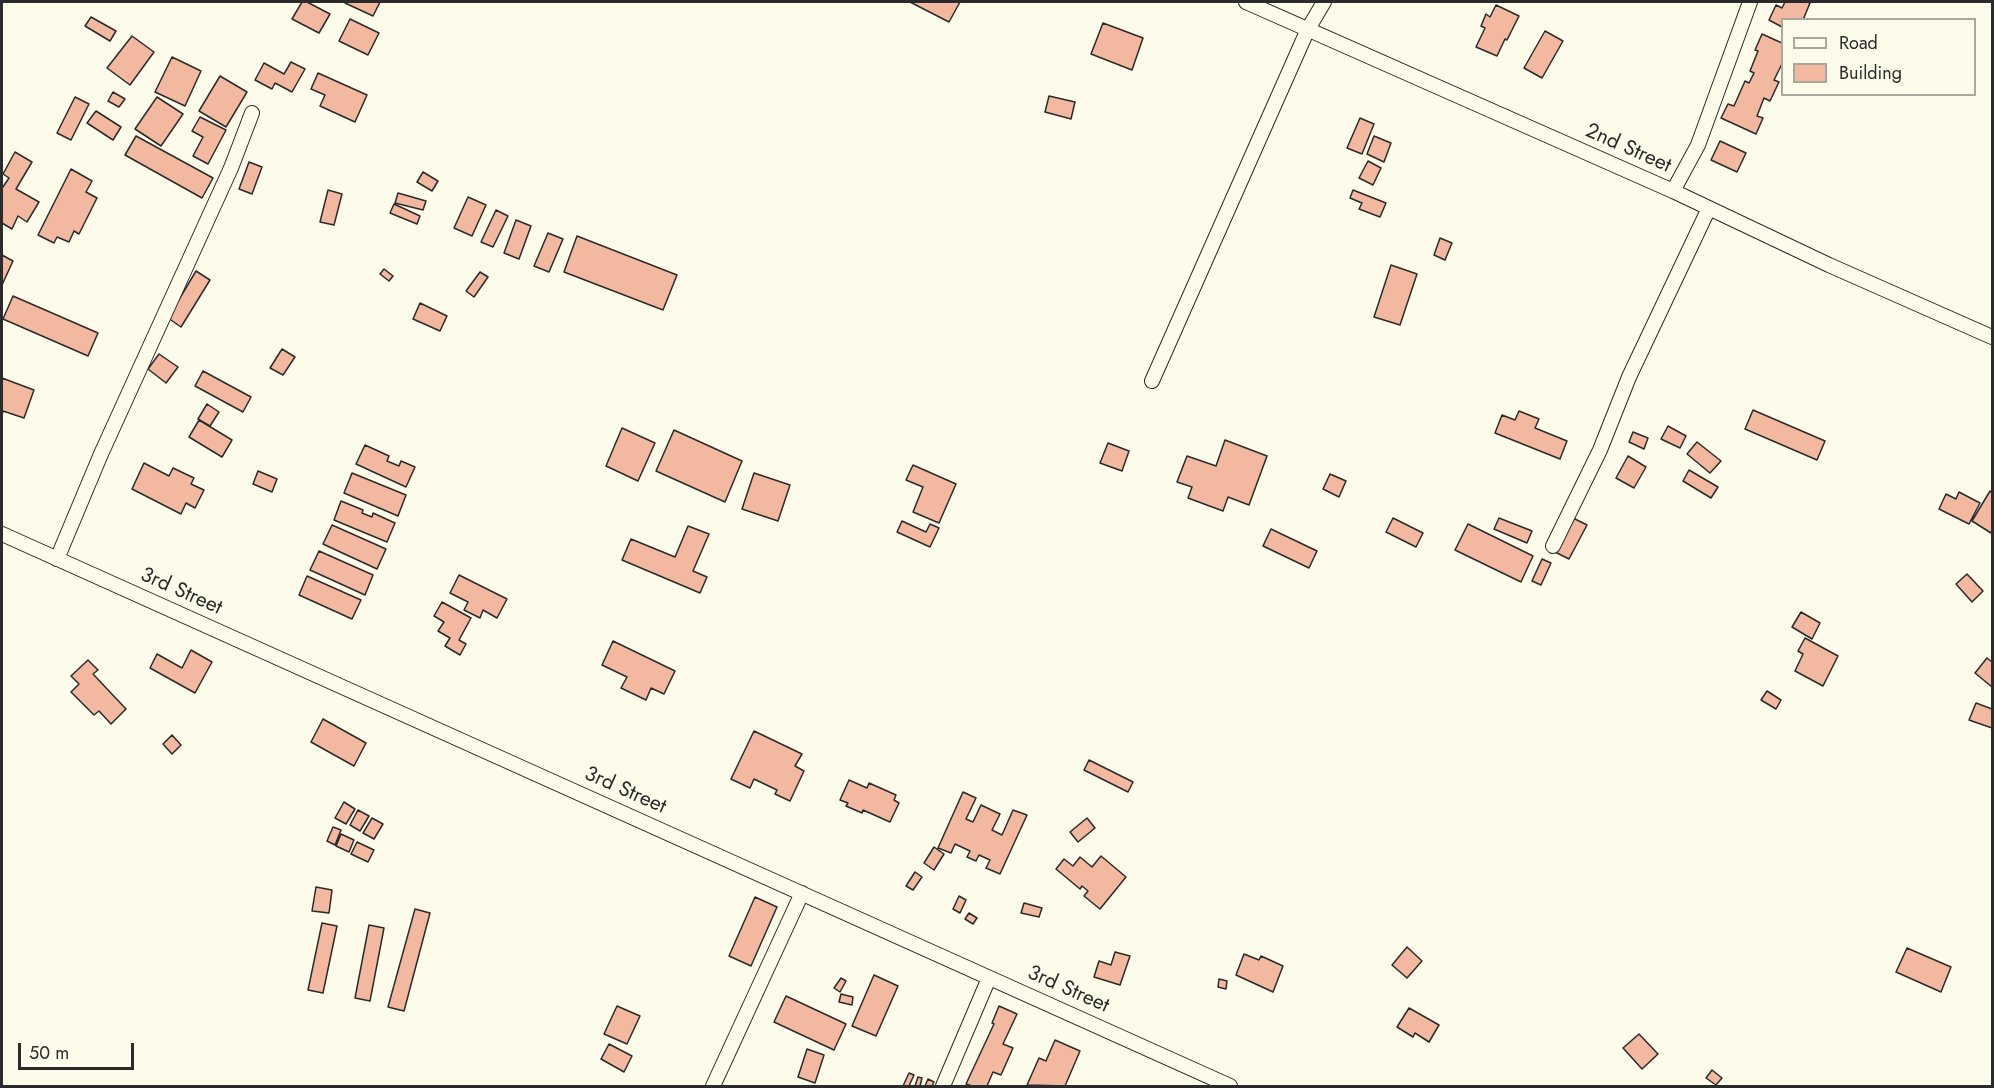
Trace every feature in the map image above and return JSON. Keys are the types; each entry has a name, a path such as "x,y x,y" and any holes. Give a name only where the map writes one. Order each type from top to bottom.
{"street":[{"name":"2nd Street","path":"1246,2 1673,191 1829,265 1992,337"},
{"path":"1152,381 1308,29 1324,2"},
{"path":"1673,191 1698,145 1750,2"},
{"path":"57,559 101,454 231,168 252,113"},
{"path":"1553,546 1600,450 1629,377 1709,208"},
{"name":"3rd Street","path":"2,534 1230,1086"},
{"path":"713,1086 802,893"},
{"path":"942,1086 989,978"}],"building":[{"path":"302,2 307,2 330,14 319,33 292,19"},
{"path":"345,2 380,2 373,16"},
{"path":"910,2 960,2 949,22"},
{"path":"1785,2 1810,3 1804,18 1781,18 1781,26 1769,20 1776,5 1782,8"},
{"path":"1496,5 1519,16 1497,56 1476,47 1485,28 1481,26 1486,14 1490,17"},
{"path":"91,17 116,31 110,41 85,26"},
{"path":"350,19 379,33 368,55 339,41"},
{"path":"1103,23 1143,38 1132,70 1091,54"},
{"path":"1545,31 1563,41 1542,78 1524,68"},
{"path":"1762,34 1781,43 1781,66 1774,80 1779,82 1770,101 1764,98 1757,116 1763,118 1756,134 1721,118 1728,104 1734,106 1745,81 1749,83 1754,73 1750,71 1758,51 1755,50"},
{"path":"132,36 154,52 130,85 107,68"},
{"path":"172,57 201,71 185,106 155,92"},
{"path":"291,62 305,69 292,92 275,83 272,89 255,80 264,63 284,74"},
{"path":"318,73 367,95 355,122 320,106 325,95 311,89"},
{"path":"220,76 247,92 226,127 199,111"},
{"path":"113,92 125,99 119,107 108,101"},
{"path":"1049,96 1075,102 1071,119 1045,112"},
{"path":"75,97 89,104 71,140 57,133"},
{"path":"157,97 183,114 161,146 135,129"},
{"path":"96,111 121,127 113,140 87,123"},
{"path":"200,117 226,130 208,164 193,156 203,137 192,131"},
{"path":"1360,118 1374,124 1362,154 1347,148"},
{"path":"136,136 213,178 202,198 125,155"},
{"path":"1374,136 1391,143 1384,162 1367,154"},
{"path":"1720,141 1746,153 1737,172 1711,160"},
{"path":"15,152 32,162 16,189 39,202 27,222 18,216 12,229 2,223 2,186 9,178 3,174"},
{"path":"1368,161 1381,168 1373,185 1359,178"},
{"path":"249,162 262,167 252,194 239,189"},
{"path":"71,169 92,181 86,192 97,198 79,234 74,231 69,242 57,237 54,243 38,235"},
{"path":"423,172 438,181 432,191 417,182"},
{"path":"328,190 342,194 334,225 320,222"},
{"path":"1353,190 1386,203 1380,217 1359,209 1362,203 1350,198"},
{"path":"398,193 426,201 423,210 395,203"},
{"path":"468,197 486,205 472,236 454,228"},
{"path":"394,204 420,216 417,224 390,213"},
{"path":"496,210 508,216 493,247 481,242"},
{"path":"516,220 531,226 519,259 504,253"},
{"path":"548,233 563,239 549,272 534,266"},
{"path":"577,236 677,275 663,310 564,272"},
{"path":"1440,238 1452,243 1445,260 1434,255"},
{"path":"2,255 13,261 2,285"},
{"path":"1391,265 1417,274 1400,325 1374,317"},
{"path":"384,269 393,276 389,281 380,274"},
{"path":"196,271 210,280 181,327 168,318"},
{"path":"480,272 488,277 474,297 466,291"},
{"path":"13,296 98,333 88,356 3,319"},
{"path":"420,303 447,316 440,331 413,319"},
{"path":"282,349 295,357 283,375 270,368"},
{"path":"159,354 178,367 166,383 148,369"},
{"path":"203,371 251,397 243,412 195,386"},
{"path":"2,378 34,390 24,418 3,411 2,415"},
{"path":"207,404 219,412 210,426 198,419"},
{"path":"1753,410 1825,441 1817,460 1745,429"},
{"path":"1519,411 1539,419 1535,428 1567,441 1560,459 1495,433 1502,415 1515,420"},
{"path":"199,420 232,440 222,457 189,437"},
{"path":"1668,426 1686,436 1680,448 1661,439"},
{"path":"622,428 655,443 638,481 606,466"},
{"path":"674,430 742,461 725,502 656,471"},
{"path":"1633,432 1648,438 1644,449 1629,442"},
{"path":"1225,440 1267,456 1249,505 1228,497 1223,511 1188,498 1192,487 1177,482 1187,456 1216,466"},
{"path":"1697,442 1721,461 1710,473 1687,454"},
{"path":"1108,443 1129,451 1122,471 1100,463"},
{"path":"365,445 389,456 387,461 399,466 401,461 415,467 406,487 356,464"},
{"path":"1628,456 1646,467 1634,488 1616,478"},
{"path":"144,463 169,476 173,468 194,478 191,484 204,490 195,508 186,503 181,514 132,489"},
{"path":"913,465 956,484 939,523 913,512 923,487 906,480"},
{"path":"1689,470 1718,487 1711,498 1683,481"},
{"path":"258,471 277,479 272,492 253,484"},
{"path":"352,473 406,495 398,516 344,493"},
{"path":"754,473 790,485 778,521 742,509"},
{"path":"1330,474 1346,481 1339,497 1323,489"},
{"path":"1990,491 1992,493 1991,533 1972,521"},
{"path":"1959,492 1980,503 1969,524 1939,509 1946,494 1956,499"},
{"path":"341,501 363,510 362,513 372,517 373,513 395,523 387,542 334,520"},
{"path":"1571,517 1587,525 1569,559 1553,551"},
{"path":"1393,518 1423,533 1416,547 1386,532"},
{"path":"1499,518 1532,531 1527,543 1494,529"},
{"path":"902,521 926,532 930,524 939,528 930,547 897,532"},
{"path":"1468,524 1533,556 1521,582 1455,550"},
{"path":"332,525 386,549 377,569 323,544"},
{"path":"688,526 709,534 693,571 707,577 700,593 622,560 631,539 675,557"},
{"path":"1271,529 1317,551 1309,568 1263,546"},
{"path":"319,551 373,575 365,595 310,570"},
{"path":"1542,559 1551,563 1541,585 1532,581"},
{"path":"1967,574 1983,591 1972,602 1956,584"},
{"path":"459,575 507,599 497,618 483,610 480,618 464,610 468,602 450,593"},
{"path":"307,576 361,600 352,619 299,595"},
{"path":"442,602 471,618 459,640 466,644 460,655 445,646 450,638 438,631 444,622 434,616"},
{"path":"1801,612 1820,623 1812,639 1792,627"},
{"path":"1805,638 1838,656 1823,686 1795,671 1803,654 1798,651"},
{"path":"613,641 675,671 664,694 651,688 646,700 621,688 627,677 602,665"},
{"path":"191,650 212,662 195,693 150,668 157,654 182,668"},
{"path":"1987,658 1992,662 1992,687 1975,673"},
{"path":"88,660 98,670 93,674 126,709 111,724 99,711 94,715 71,692 79,684 71,676"},
{"path":"1767,691 1781,700 1776,709 1761,700"},
{"path":"1976,703 1992,709 1992,728 1969,720"},
{"path":"323,719 366,743 354,766 311,742"},
{"path":"754,731 802,754 795,766 804,771 790,801 775,794 777,790 754,779 750,788 731,779"},
{"path":"172,735 181,745 172,754 163,744"},
{"path":"1089,760 1133,782 1128,792 1084,770"},
{"path":"849,780 867,788 869,783 896,795 894,800 899,803 890,822 863,810 862,813 846,806 848,803 840,800"},
{"path":"963,792 976,798 966,819 973,822 981,805 1000,814 992,830 1002,835 1013,810 1027,815 1000,874 986,868 990,860 979,855 976,861 967,857 970,851 955,844 951,853 938,848"},
{"path":"344,802 355,809 346,824 335,818"},
{"path":"358,810 369,816 360,831 350,825"},
{"path":"372,818 383,824 374,839 363,833"},
{"path":"1087,818 1095,828 1078,842 1070,832"},
{"path":"333,827 341,830 335,845 327,841"},
{"path":"341,834 354,840 349,852 336,846"},
{"path":"357,842 374,850 368,862 351,854"},
{"path":"934,847 944,854 934,870 924,863"},
{"path":"1101,856 1126,877 1100,909 1084,896 1088,891 1082,886 1080,889 1056,869 1064,859 1073,866 1080,857 1092,867"},
{"path":"915,872 922,877 913,890 906,886"},
{"path":"316,887 332,890 329,913 312,911"},
{"path":"959,896 966,900 960,913 953,909"},
{"path":"755,897 777,907 751,966 729,956"},
{"path":"1024,903 1042,908 1039,917 1021,913"},
{"path":"415,909 430,913 404,1011 388,1007"},
{"path":"969,913 977,918 973,924 965,919"},
{"path":"322,923 337,926 323,993 308,990"},
{"path":"369,925 384,928 370,1001 355,998"},
{"path":"1407,947 1422,961 1407,978 1392,965"},
{"path":"1907,948 1951,967 1941,992 1896,972"},
{"path":"1115,952 1130,956 1120,985 1094,977 1099,961 1111,965"},
{"path":"1244,954 1259,960 1261,956 1283,966 1273,992 1236,975"},
{"path":"874,975 898,986 876,1036 852,1026"},
{"path":"841,978 846,981 840,992 834,988"},
{"path":"1219,979 1227,981 1226,989 1218,987"},
{"path":"841,994 853,997 852,1005 839,1002"},
{"path":"786,996 846,1024 834,1050 774,1022"},
{"path":"617,1006 640,1016 627,1044 604,1034"},
{"path":"999,1006 1017,1014 1003,1044 1013,1048 1001,1075 993,1072 987,1086 966,1084 994,1024 992,1023"},
{"path":"1409,1008 1439,1025 1429,1042 1415,1033 1413,1037 1397,1027"},
{"path":"1639,1034 1658,1054 1642,1069 1623,1048"},
{"path":"1055,1040 1080,1051 1065,1086 1027,1085 1039,1058 1046,1061"},
{"path":"609,1044 632,1056 624,1072 601,1059"},
{"path":"807,1049 824,1055 815,1083 798,1077"},
{"path":"1712,1070 1722,1078 1716,1085 1706,1078"},
{"path":"909,1073 914,1075 909,1086 903,1086"},
{"path":"918,1077 922,1078 920,1086 915,1086"},
{"path":"928,1079 934,1082 932,1086 925,1086"}]}
